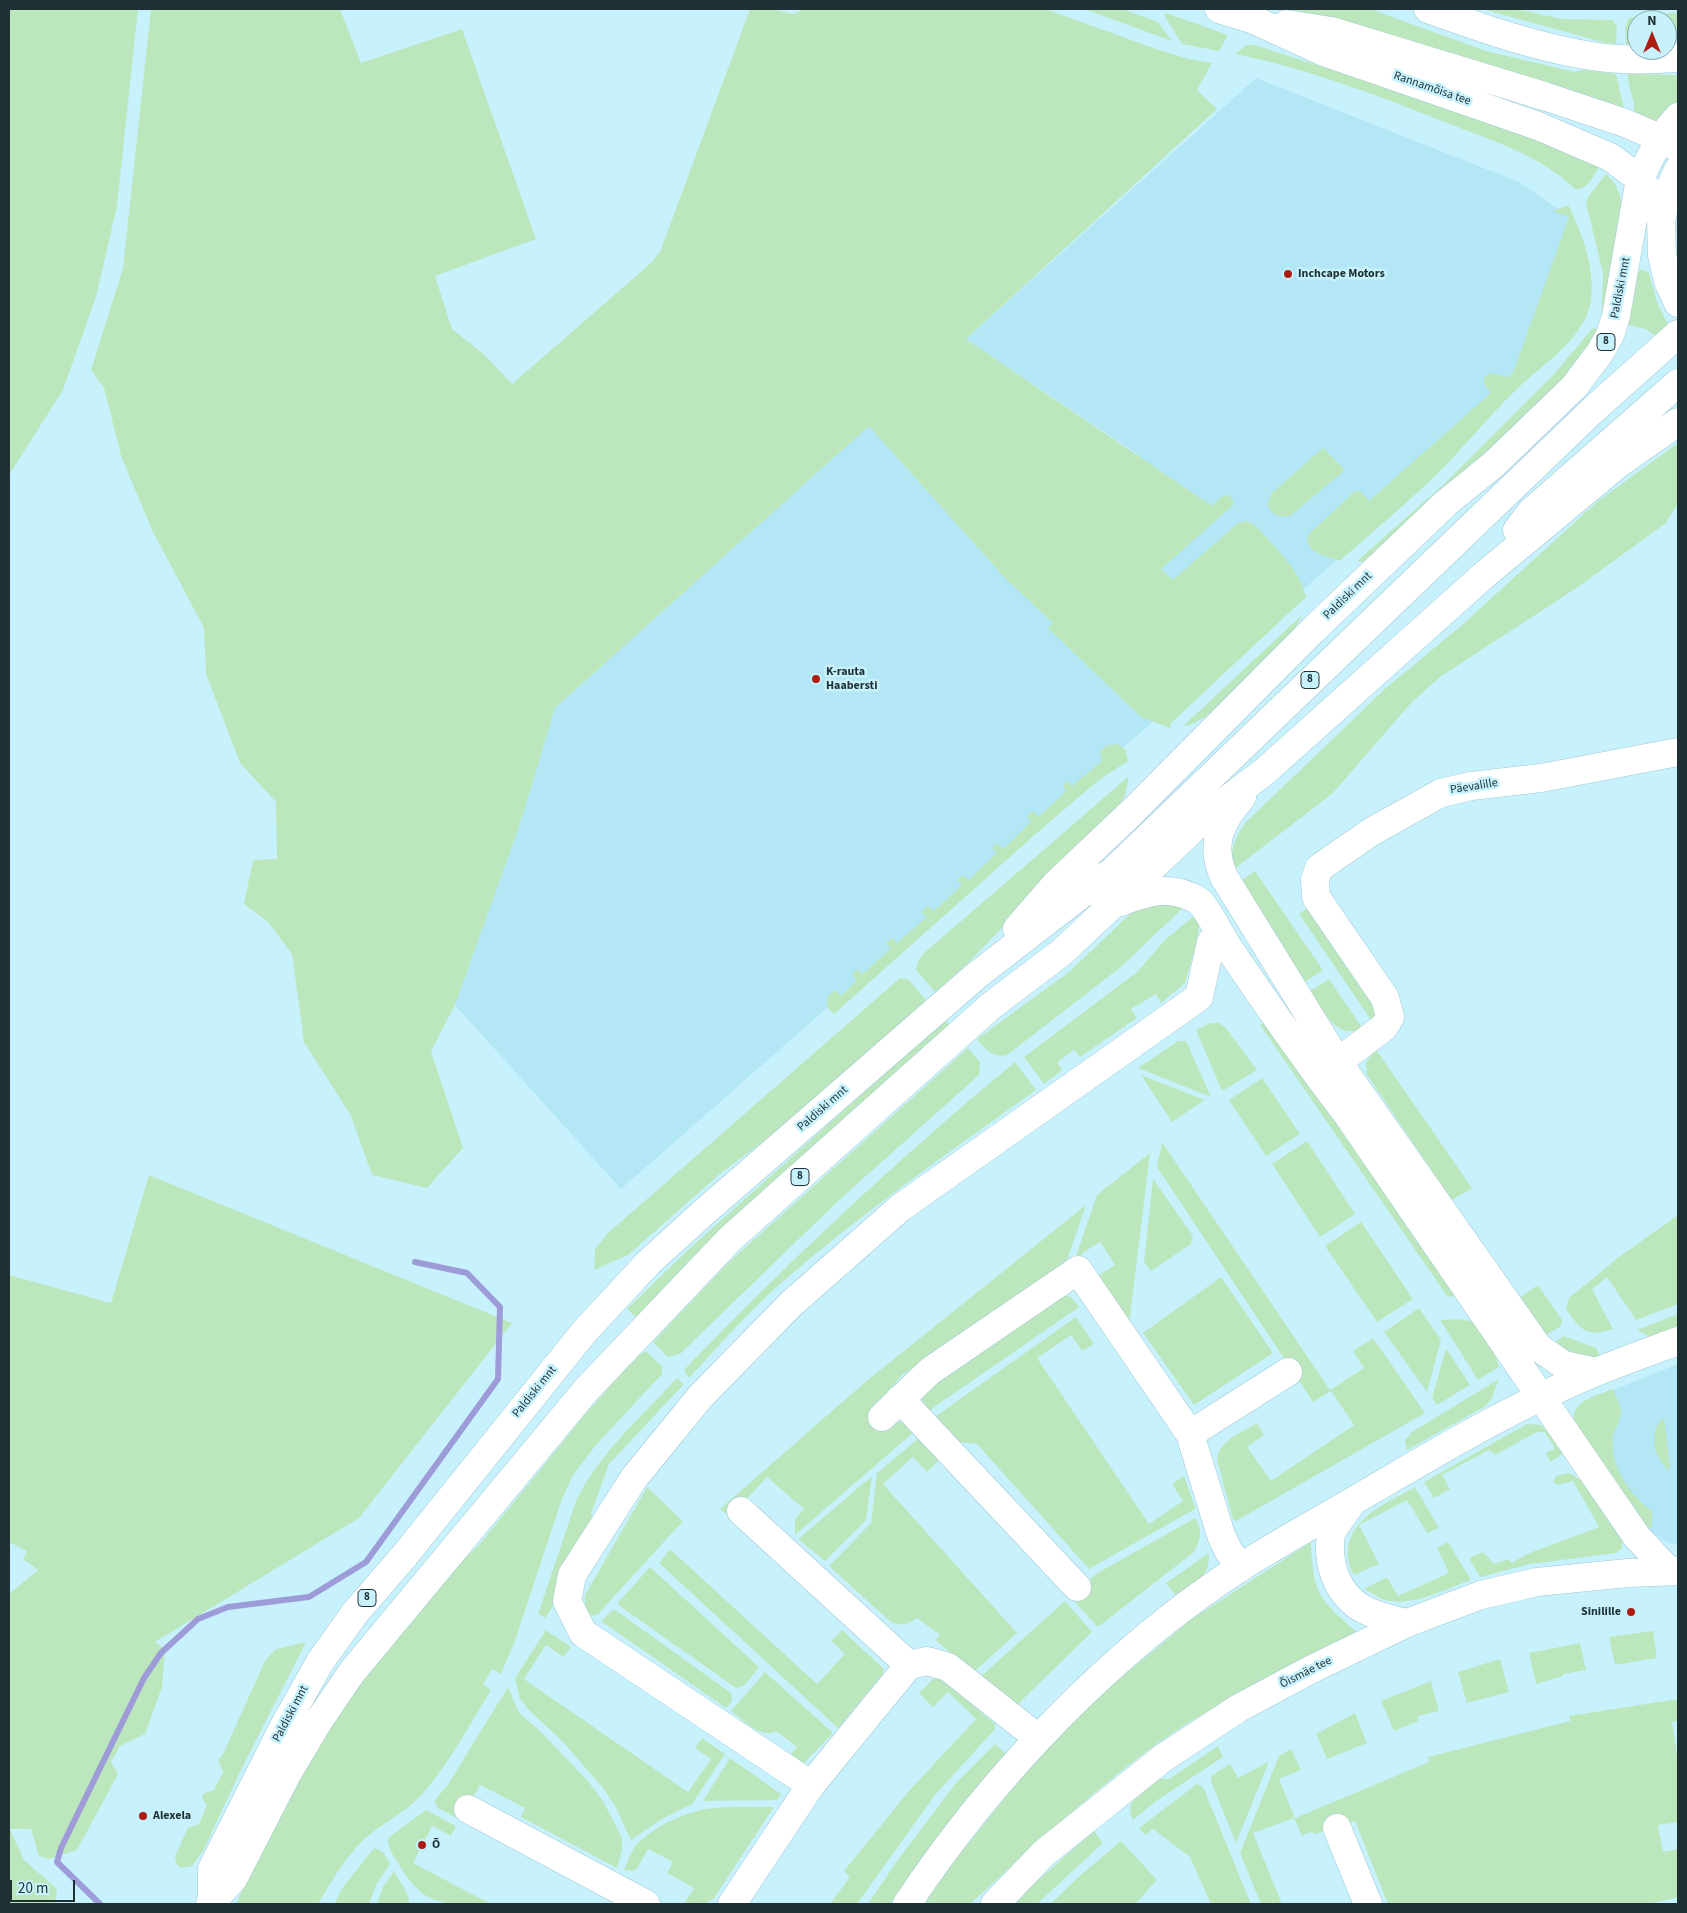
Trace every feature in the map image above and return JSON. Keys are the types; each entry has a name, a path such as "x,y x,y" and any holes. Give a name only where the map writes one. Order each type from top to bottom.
{"main road":[{"name":"Rannamõisa tee","path":"1219,9 1252,19 1324,52 1538,126 1610,157 1640,180 1653,197 1661,220"},
{"path":"1428,9 1538,44 1598,57 1647,60 1678,58"},
{"path":"1252,19 1331,31 1544,96 1670,144"},
{"name":"Paldiski mnt","path":"977,975 1056,884 1131,814 1381,565 1446,503 1494,464 1574,387 1587,371 1610,334 1616,316 1640,180 1646,166 1670,144 1678,117"},
{"path":"1678,170 1667,195 1661,220 1662,255 1668,281 1678,303"},
{"name":"Paldiski mnt","path":"992,1005 1104,876 1594,409 1676,336"},
{"path":"1483,576 1531,512 1678,383"},
{"name":"Paldiski mnt","path":"211,1902 233,1879 287,1774 318,1722 352,1672 587,1388 730,1239 992,1005 1062,952 1211,812 1264,772 1483,576 1618,464 1678,422"},
{"name":"Päevalille","path":"1338,1062 1384,1028 1390,1017 1389,1007 1385,998 1316,897 1315,880 1319,868 1371,832 1440,792 1470,786 1541,778 1678,752"},
{"path":"1264,772 1225,819 1216,850 1218,863 1224,878 1338,1062 1538,1347 1564,1365 1596,1372"},
{"name":"Paldiski mnt","path":"211,1902 212,1869 283,1728 320,1662 355,1613 405,1555 528,1399 584,1332 649,1262 977,975 1104,876"},
{"path":"1112,905 1149,891 1168,890 1185,895 1201,903 1220,936 1296,1048 1347,1114 1636,1537 1674,1571"},
{"path":"810,1785 582,1633 567,1601 572,1575 637,1474 700,1396 791,1304 900,1208 1199,997 1211,942 1249,918"},
{"path":"1078,1587 891,1408 930,1371 1078,1270 1190,1434 1221,1535 1240,1568"},
{"path":"907,1904 931,1868 1038,1738 1126,1655 1170,1619 1240,1568 1426,1459 1541,1398 1596,1372 1678,1341"},
{"path":"1190,1434 1288,1372"},
{"path":"1353,1501 1332,1535 1330,1562 1338,1586 1352,1603 1377,1616 1407,1623"},
{"path":"741,1512 909,1665"},
{"name":"Õismäe tee","path":"995,1904 1044,1853 1163,1758 1239,1708 1312,1669 1407,1623 1481,1595 1537,1582 1590,1576 1674,1571"},
{"path":"732,1904 810,1785 909,1665 927,1661 948,1666 1038,1738"},
{"path":"468,1808 646,1904"},
{"path":"1337,1828 1368,1904"}],"shaded area":[{"path":"1256,78 1519,182 1573,219 1589,288 1437,472 621,1189 455,1005 520,824 555,708 869,426 1005,578 1140,456 966,339"},
{"path":"1678,1364 1678,1545 1668,1543 1646,1528 1573,1413 1583,1402"}],"green space":[{"path":"9,9 138,9 117,206 96,297 63,390 9,475"},
{"path":"151,9 340,9 361,63 462,29 536,239 435,276 452,329 485,355 512,384 651,263 660,252 750,9 770,9 794,14 803,9 1045,9 1159,50 1189,59 1212,63 1197,90 1217,109 966,339 1212,506 1221,497 1228,495 1232,498 1234,504 1161,569 1173,580 1238,523 1247,521 1255,525 1292,567 1303,586 1306,597 1171,723 1170,728 1141,717 1048,628 1053,623 1005,578 869,426 555,708 520,824 455,1005 431,1051 463,1148 427,1188 372,1175 351,1116 304,1042 292,954 268,922 244,904 253,860 277,859 276,802 240,763 206,674 204,628 152,530 121,456 104,388 91,370 123,268"},
{"path":"1084,9 1122,9 1158,22 1172,41"},
{"path":"1289,9 1370,9 1486,51 1575,72 1583,70 1616,74 1624,109 1543,81 1438,53 1335,19"},
{"path":"1482,9 1515,9 1562,19 1612,20 1617,26 1616,44 1606,43"},
{"path":"1678,12 1678,41 1677,41"},
{"path":"1166,13 1228,35 1219,51 1182,44 1164,15"},
{"path":"1627,22 1627,44 1626,44 1625,27"},
{"path":"1247,45 1255,45 1522,132 1599,167 1586,185 1575,189 1533,159 1487,138 1319,76 1235,54"},
{"path":"1628,74 1678,75 1678,103 1659,124 1634,113 1634,103"},
{"path":"1606,174 1618,190 1621,204 1621,219 1616,256 1601,320 1603,273 1586,203 1588,197"},
{"path":"1568,205 1580,230 1591,274 1591,302 1581,327 1564,347 1504,402 1449,462 1403,506 1340,561 1313,550 1307,543 1308,535 1355,491 1360,491 1369,501 1491,393 1484,384 1484,378 1490,373 1508,377 1513,373 1569,217 1553,211"},
{"path":"1641,269 1649,273 1658,305 1678,343 1678,353 1646,329 1624,324 1637,273"},
{"path":"1592,329 1598,329 1565,384 1373,558 1363,562 1357,561 1443,485 1554,374"},
{"path":"1678,443 1678,503 1666,523 1575,589 1440,677 1411,703 1333,793 1233,870 1232,856 1234,845 1245,823 1386,688 1462,625 1598,501"},
{"path":"1323,448 1345,470 1290,516 1282,517 1274,513 1267,505 1272,493"},
{"path":"1302,615 1292,635 1207,716 1190,725 1183,726"},
{"path":"1117,744 1126,750 1128,761 1099,780 1038,832 834,1014 827,1007 828,996 835,990 841,996 857,980 852,974 857,969 863,974 891,948 886,943 892,938 897,943 927,917 921,912 928,906 934,911 962,885 957,880 963,875 969,880 997,853 992,848 997,843 1003,849 1031,822 1027,816 1033,811 1038,817 1067,791 1063,786 1067,781 1072,786 1102,761 1100,751 1108,745"},
{"path":"1129,776 1125,795 1119,807 967,964 935,992 916,970 918,961 923,954"},
{"path":"1255,871 1323,970 1305,982 1238,883"},
{"path":"1160,903 1184,907 1121,967 1007,1055 993,1054 986,1050 977,1039 1069,972 1130,914 1147,904"},
{"path":"1311,906 1378,1011 1373,1023 1299,914"},
{"path":"1194,916 1199,924 1198,938 1185,983 1161,1003 1156,994 1131,1009 1137,1018 1080,1057 1074,1050 1057,1062 1062,1070 1044,1084 1024,1057 1137,972 1166,939"},
{"path":"900,978 908,979 926,1000 779,1130 721,1173 628,1255 594,1270 595,1249 608,1233"},
{"path":"1329,979 1363,1029 1353,1031 1337,1027 1325,1014 1310,991"},
{"path":"945,1020 950,1026 736,1216 636,1317 627,1309 690,1248"},
{"path":"1269,1020 1454,1292 1453,1297 1447,1296 1260,1025"},
{"path":"1210,1023 1219,1023 1225,1027 1257,1070 1222,1091 1196,1030"},
{"path":"1178,1041 1186,1041 1211,1097 1138,1068"},
{"path":"968,1048 980,1062 979,1075 837,1202 680,1354 668,1357 653,1342 729,1262"},
{"path":"1375,1048 1472,1188 1452,1200 1367,1075 1366,1063"},
{"path":"1015,1062 1036,1090 905,1184 841,1233 779,1285 733,1330 689,1378 684,1370 763,1290 929,1135"},
{"path":"1141,1075 1205,1100 1172,1122"},
{"path":"1262,1078 1300,1134 1266,1156 1229,1100"},
{"path":"1307,1141 1355,1214 1320,1237 1272,1164"},
{"path":"1162,1142 1330,1390 1364,1368 1353,1351 1373,1338 1425,1413 1236,1521 1233,1519 1217,1460 1218,1453 1226,1442 1257,1423 1264,1435 1247,1447 1271,1481 1354,1425 1331,1391 1313,1402 1157,1167"},
{"path":"1150,1153 1129,1325 1096,1277 1115,1265 1100,1242 1081,1254 1082,1256 1074,1262 1097,1195"},
{"path":"149,1175 512,1323 359,1518 155,1642 165,1649 162,1687 145,1734 120,1746 111,1762 118,1774 77,1850 49,1859 39,1856 31,1829 10,1829 24,1860 57,1889 55,1904 9,1904 9,1594 38,1570 23,1559 27,1551 9,1542 9,1275 111,1303"},
{"path":"1153,1179 1193,1236 1191,1244 1151,1271 1144,1262"},
{"path":"1086,1205 1065,1266 902,1375 869,1415 891,1423 904,1422 914,1432 795,1535 795,1519 804,1509 767,1477 730,1517 720,1509 864,1383"},
{"path":"1678,1215 1678,1304 1636,1320 1607,1277 1592,1289 1613,1329 1596,1333 1580,1327 1566,1309 1569,1298 1619,1257"},
{"path":"1361,1222 1413,1299 1377,1322 1325,1246"},
{"path":"1221,1277 1273,1353 1194,1405 1143,1333"},
{"path":"1538,1285 1562,1320 1561,1326 1544,1336 1519,1298"},
{"path":"1063,1295 1071,1297 1079,1307 930,1410 921,1399 920,1393"},
{"path":"1419,1308 1441,1340 1427,1392 1384,1332"},
{"path":"1678,1314 1678,1327 1649,1336 1637,1330"},
{"path":"1076,1317 1094,1344 1082,1351 1071,1335 1037,1358 1149,1524 1183,1501 1172,1484 1184,1476 1195,1507 1195,1509 1089,1569 977,1444 959,1442 936,1416"},
{"path":"1440,1320 1473,1322 1488,1342 1499,1367 1478,1380"},
{"path":"1564,1336 1596,1348 1600,1356 1579,1360 1552,1344"},
{"path":"1446,1348 1470,1385 1437,1405 1432,1398"},
{"path":"646,1351 662,1366 662,1374 596,1445 573,1475 562,1499 515,1641 501,1674 492,1669 483,1684 491,1690 442,1768 413,1804 364,1839 342,1865 318,1904 236,1904 256,1857 319,1734 433,1588 479,1545 588,1411 637,1356"},
{"path":"677,1378 684,1384 609,1464 591,1514 597,1518 557,1600 545,1618 538,1614 576,1501 585,1484 596,1467 622,1436"},
{"path":"1499,1379 1491,1400 1484,1407 1407,1450 1405,1440 1412,1432"},
{"path":"1613,1389 1621,1411 1613,1436 1614,1458 1629,1488 1652,1511 1652,1527 1650,1528 1646,1528 1574,1422 1576,1409 1581,1404 1592,1397"},
{"path":"1664,1418 1670,1468 1668,1470 1659,1458 1654,1444 1655,1430"},
{"path":"1527,1424 1542,1425 1564,1453 1550,1462 1546,1453 1554,1449 1553,1444 1544,1432 1537,1432 1495,1455 1489,1450 1442,1475 1450,1489 1434,1498 1424,1482"},
{"path":"919,1438 939,1460 927,1472 913,1457 883,1484 1017,1633 974,1672 935,1640 940,1635 917,1618 905,1625 892,1623 829,1566 871,1523 877,1473"},
{"path":"1569,1473 1584,1482 1623,1541 1622,1548 1616,1553 1530,1564 1480,1577 1469,1558 1483,1552 1494,1564 1508,1559 1512,1563 1527,1554 1599,1527 1573,1481 1558,1485 1553,1482 1556,1476"},
{"path":"872,1476 866,1520 825,1561 798,1539"},
{"path":"647,1487 683,1521 598,1614 591,1616 585,1608 585,1595"},
{"path":"1415,1487 1439,1528 1427,1533 1407,1500 1359,1525 1379,1564 1354,1575 1348,1559 1348,1549 1356,1527 1373,1511"},
{"path":"1195,1518 1198,1522 1200,1535 1194,1552 1098,1627 1070,1597 1096,1574"},
{"path":"1311,1542 1316,1585 1321,1595 1334,1612 1358,1633 1197,1717 1147,1751 1079,1806 970,1904 924,1904 953,1863 1029,1768 1100,1695 1192,1619"},
{"path":"1448,1542 1471,1580 1427,1597 1404,1602 1382,1599 1364,1589 1387,1577 1398,1596 1449,1573 1437,1548"},
{"path":"670,1549 817,1684 845,1654 831,1641 842,1630 884,1669 883,1674 838,1728 659,1563"},
{"path":"1209,1553 1207,1568 1200,1580 1177,1597 1166,1583"},
{"path":"650,1567 759,1667 744,1686 736,1688 617,1604"},
{"path":"1065,1601 1092,1632 1016,1706 979,1678"},
{"path":"614,1609 731,1693 732,1701 726,1708 601,1621"},
{"path":"546,1630 571,1647 563,1657 546,1645 524,1679 688,1792 711,1759 695,1748 702,1738 725,1754 692,1804 662,1819 631,1840 615,1806 603,1788 563,1742 520,1699 515,1678"},
{"path":"1653,1631 1657,1658 1615,1665 1609,1637"},
{"path":"306,1642 241,1770 203,1851 192,1866 181,1868 177,1865 175,1856 188,1828 199,1824 207,1805 202,1798 203,1794 214,1790 223,1772 218,1760 223,1754 265,1661 276,1649"},
{"path":"1580,1643 1586,1670 1563,1674 1563,1676 1536,1684 1529,1653"},
{"path":"1500,1659 1509,1692 1467,1703 1458,1672"},
{"path":"765,1672 833,1733 803,1764 791,1754 797,1747 776,1731 765,1733 759,1731 731,1711"},
{"path":"940,1678 995,1724 995,1729 935,1795 857,1904 830,1904 850,1877 844,1871 908,1792 976,1719 948,1692 933,1707 919,1693 933,1679"},
{"path":"1431,1681 1439,1711 1418,1716 1418,1721 1394,1731 1381,1701"},
{"path":"508,1687 519,1713 539,1730 587,1780 603,1801 622,1838 622,1850 617,1868 521,1817 525,1808 480,1785 461,1820 438,1808 434,1801 447,1786"},
{"path":"1678,1699 1678,1721 1672,1722 1678,1761 1678,1822 1658,1825 1663,1852 1678,1849 1678,1897 1649,1904 1388,1904 1355,1821 1316,1834 1311,1832 1302,1836 1294,1818 1253,1833 1282,1904 1261,1904 1240,1853 1279,1756 1291,1749 1301,1770 1279,1779 1295,1818 1429,1762 1428,1757 1570,1721 1569,1716"},
{"path":"1355,1713 1367,1743 1327,1759 1316,1734"},
{"path":"995,1744 1006,1754 930,1849 890,1904 868,1904 897,1861 956,1783"},
{"path":"1218,1746 1223,1757 1156,1801 1133,1820 1131,1813 1132,1801 1140,1792 1156,1779 1169,1779"},
{"path":"730,1758 781,1794 777,1800 703,1801"},
{"path":"1268,1762 1236,1843 1211,1781 1211,1776 1230,1764 1238,1778"},
{"path":"1197,1784 1203,1787 1251,1904 1211,1904 1190,1857 1153,1829 1145,1835 1139,1828"},
{"path":"774,1807 714,1898 705,1904 684,1904 694,1888 667,1873 673,1862 648,1849 634,1871 624,1870 638,1843 674,1819 705,1809"},
{"path":"426,1810 456,1826 451,1836 432,1826 413,1863 491,1904 462,1904 438,1901 428,1897 409,1880 392,1853 388,1838"},
{"path":"1094,1831 1103,1843 1037,1904 1011,1904"},
{"path":"1121,1841 1157,1880 1135,1904 1050,1904 1083,1873"},
{"path":"374,1848 383,1852 390,1864 377,1883 369,1904 334,1904 343,1887"},
{"path":"394,1871 407,1893 410,1904 377,1904 382,1889"}],"waterway":[{"path":"100,1904 57,1862 61,1848 144,1678 161,1653 198,1619 228,1607 309,1597 366,1562 498,1379 500,1307 467,1273 415,1262"}],"place":[{"name":"Inchcape Motors","path":"1288,274"},
{"name":"K-rauta Haabersti","path":"816,679"},
{"name":"Sinilille","path":"1631,1612"},
{"name":"Alexela","path":"143,1816"},
{"name":"Õ","path":"422,1845"}]}
